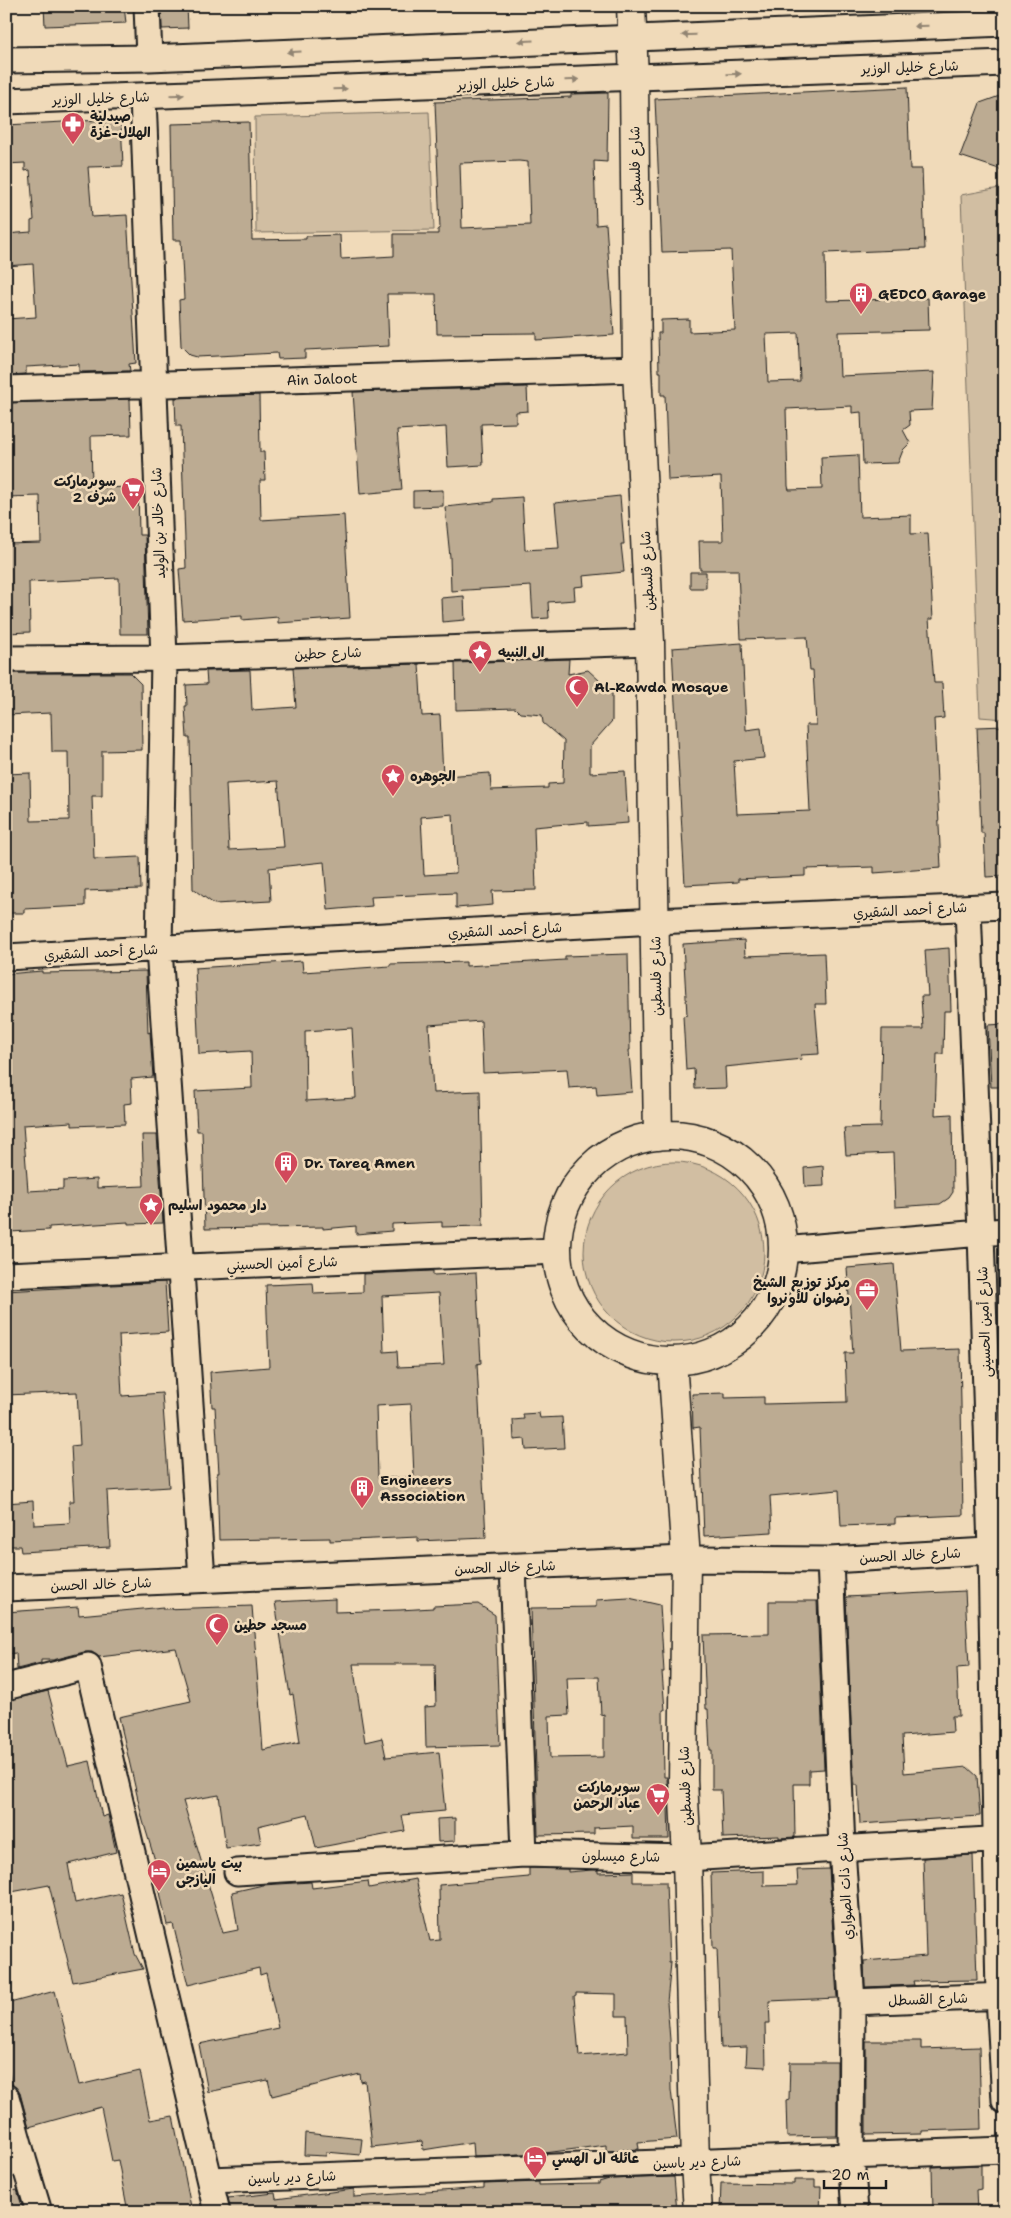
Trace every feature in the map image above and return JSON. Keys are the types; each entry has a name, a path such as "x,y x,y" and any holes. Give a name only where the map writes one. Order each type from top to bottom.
{"street":[{"path":"147,6 149,58"},
{"name":"شارع فلسطين","path":"631,6 634,78 637,369 650,642 658,1136"},
{"path":"6,60 149,58 633,37 946,15 1005,23"},
{"name":"شارع خليل الوزير","path":"6,102 1005,63"},
{"name":"شارع خالد بن الوليد","path":"143,96 164,658 159,949 202,1579"},
{"name":"Ain Jaloot","path":"6,389 637,369"},
{"name":"شارع حطين","path":"6,659 164,658 650,642"},
{"name":"شارع أحمد الشقيري","path":"6,957 655,921 1005,906"},
{"name":"شارع أمين الحسيني","path":"968,908 993,1232 1002,1997 1005,2100"},
{"path":"658,1136 682,1136 700,1139 733,1153 748,1165 770,1194 782,1228 783,1250 781,1268 775,1290 753,1325 732,1343 719,1350 690,1359 672,1361 641,1357 624,1351 593,1331 570,1301 563,1285 557,1251 558,1236 565,1206 571,1194 588,1171 609,1153 621,1146 658,1136"},
{"path":"783,1250 993,1232"},
{"name":"شارع أمين الحسيني","path":"6,1275 557,1251"},
{"name":"شارع فلسطين","path":"672,1361 686,1559 683,1780 698,2212"},
{"name":"شارع خالد الحسن","path":"6,1588 686,1559 830,1560 998,1550"},
{"name":"شارع ذات الصواري","path":"830,1560 842,1848 852,2002 851,2156 854,2212"},
{"path":"513,1566 524,1854"},
{"path":"6,1687 88,1666 216,2212"},
{"name":"شارع ميسلون","path":"237,1872 524,1854 687,1858 1000,1839"},
{"name":"شارع القسطل","path":"852,2002 1002,1997"},
{"path":"6,2097 15,2163 39,2212"},
{"name":"شارع دير ياسين","path":"210,2180 1005,2150"}],"shaded area":[{"path":"429,112 434,230 256,233 255,117"},
{"path":"1005,187 1005,719 980,717 961,195"},
{"path":"674,1162 708,1169 724,1177 743,1195 749,1202 760,1226 764,1252 757,1286 749,1302 731,1321 724,1327 700,1338 674,1342 640,1335 624,1327 605,1309 599,1302 588,1278 584,1252 591,1218 599,1202 617,1183 624,1177 648,1166"}],"building":[{"path":"44,6 124,6 126,23 45,26"},
{"path":"161,6 187,6 188,28 162,29"},
{"path":"907,87 910,169 922,169 925,249 825,253 826,301 928,298 929,330 838,332 840,376 934,372 932,410 909,411 910,425 903,430 910,443 903,450 898,463 863,464 861,412 852,413 852,406 786,409 788,486 789,490 822,489 821,457 858,455 860,517 911,515 911,534 928,533 933,619 929,619 934,683 942,683 944,718 934,719 941,868 874,873 874,867 805,869 805,876 738,879 738,882 685,885 672,648 742,643 746,730 761,728 764,758 734,761 737,814 810,811 806,725 816,725 813,670 810,670 807,637 741,639 738,570 700,570 699,541 723,541 721,477 668,480 665,395 661,395 661,372 659,372 658,333 661,333 661,320 689,319 689,332 735,330 731,250 662,252 655,99","holes":["798,333 800,381 768,382 766,334"]},
{"path":"608,93 607,162 594,161 596,225 606,224 614,335 536,340 536,333 437,334 436,294 387,294 389,346 305,350 305,358 278,359 277,353 197,357 190,355 181,346 179,300 184,299 181,240 173,240 171,124 249,122 252,240 306,239 306,236 340,235 341,259 394,256 394,234 438,234 438,229 440,229 435,102 571,97 571,94","holes":["528,162 530,225 462,228 460,163"]},
{"path":"1005,94 1005,171 960,156 980,103"},
{"path":"121,119 123,166 88,167 92,217 127,215 136,363 129,364 130,371 79,372 79,364 26,367 26,374 8,375 6,319 36,317 33,264 6,266 6,234 31,232 31,221 34,220 30,170 25,171 25,163 6,164 6,125"},
{"path":"527,387 528,411 516,412 516,423 481,424 483,465 448,467 446,427 397,430 402,490 360,494 353,392"},
{"path":"259,395 260,452 264,452 265,480 260,480 261,520 344,515 350,618 278,623 278,617 242,620 242,616 183,620 179,569 186,568 181,426 176,426 175,398"},
{"path":"130,399 131,435 91,436 92,488 138,487 139,535 145,535 148,634 120,634 119,578 29,582 30,632 6,633 6,544 41,543 40,496 6,497 6,403"},
{"path":"443,490 443,506 413,507 413,491"},
{"path":"620,496 624,544 621,544 624,572 583,576 584,586 574,587 575,600 548,602 549,618 533,619 531,586 451,591 445,507 493,502 493,499 522,497 525,550 559,548 555,503"},
{"path":"690,572 706,572 706,588 690,588"},
{"path":"464,596 465,620 442,622 441,598"},
{"path":"569,659 568,674 588,670 612,692 612,721 590,746 590,773 625,771 628,823 588,826 588,822 534,827 536,890 492,891 493,905 456,908 456,893 371,897 372,906 328,910 324,862 269,868 271,901 214,904 193,889 190,738 187,738 186,685 207,684 206,671 250,670 252,710 296,707 293,668 419,664 422,716 440,715 443,776 490,773 491,790 548,788 548,784 563,783 564,741 543,723 542,715 520,713 515,708 456,710 455,663","holes":["278,781 284,847 229,850 226,784","453,814 456,873 424,875 421,817"]},
{"path":"6,673 130,673 141,684 142,750 102,751 102,796 92,796 94,859 140,857 141,889 85,891 85,906 24,909 24,913 6,913 6,774 30,773 31,821 69,820 68,752 52,752 51,713 6,715"},
{"path":"1005,726 1005,876 986,877 984,833 981,833 977,727"},
{"path":"744,940 745,956 824,953 826,1004 815,1004 819,1054 801,1055 802,1059 725,1067 726,1088 695,1089 694,1069 686,1070 683,1016 687,1015 683,944"},
{"path":"949,948 951,1011 944,1011 943,1054 937,1054 935,1115 952,1114 953,1192 949,1198 940,1204 895,1207 893,1153 846,1155 844,1128 880,1127 882,1029 923,1029 921,996 928,996 925,950"},
{"path":"628,954 629,1050 632,1092 597,1095 596,1086 569,1088 567,1069 483,1073 481,1021 429,1025 433,1093 480,1091 483,1226 442,1227 442,1222 392,1224 392,1231 356,1234 356,1226 323,1229 323,1227 205,1229 202,1131 197,1131 195,1091 252,1088 251,1051 199,1054 195,968 302,961 303,972 390,966 390,964 466,962 466,966 565,960 565,956","holes":["352,1028 356,1098 306,1101 305,1031"]},
{"path":"42,971 42,973 146,971 148,1033 150,1032 153,1077 131,1079 132,1103 124,1104 125,1124 72,1126 72,1122 23,1125 28,1191 63,1189 63,1181 97,1179 97,1188 144,1186 142,1135 157,1135 163,1223 128,1224 128,1222 49,1227 49,1230 9,1232 6,1179 6,974"},
{"path":"1005,1024 1005,1087 991,1087 988,1025"},
{"path":"823,1166 824,1186 805,1187 804,1168"},
{"path":"894,1264 901,1351 960,1349 963,1515 895,1518 895,1524 841,1526 839,1490 770,1496 772,1532 704,1536 700,1427 693,1428 692,1394 725,1393 725,1398 764,1397 764,1404 847,1402 845,1353 853,1353 847,1268"},
{"path":"433,1271 433,1275 476,1273 481,1363 477,1364 486,1538 418,1541 418,1537 330,1541 330,1538 219,1540 217,1473 219,1473 215,1407 212,1407 210,1372 269,1367 266,1285 313,1283 314,1294 363,1292 363,1274","holes":["439,1293 444,1365 398,1367 397,1351 384,1352 382,1296","411,1404 414,1477 378,1478 376,1406"]},
{"path":"165,1282 168,1332 119,1335 122,1396 162,1393 169,1487 107,1491 110,1547 21,1552 20,1546 6,1546 6,1503 33,1501 34,1525 70,1523 69,1501 74,1501 71,1446 80,1445 77,1392 6,1395 6,1291"},
{"path":"539,1413 540,1418 562,1417 564,1448 526,1450 525,1439 514,1440 513,1420 524,1419 523,1414"},
{"path":"965,1591 969,1667 957,1668 959,1716 952,1716 953,1732 902,1736 904,1773 967,1767 977,1776 980,1816 860,1824 858,1785 855,1785 853,1769 846,1597"},
{"path":"629,1598 660,1605 665,1710 663,1710 664,1777 667,1777 669,1839 633,1839 633,1826 594,1828 594,1834 538,1835 531,1608 596,1607 596,1600","holes":["599,1677 601,1715 604,1714 604,1757 550,1758 549,1716 569,1715 567,1678"]},
{"path":"335,1599 335,1612 400,1610 478,1604 495,1615 500,1745 426,1747 425,1707 436,1706 435,1664 353,1664 365,1742 382,1738 386,1757 439,1752 445,1811 402,1815 405,1831 316,1848 308,1814 258,1826 261,1843 226,1848 219,1795 183,1801 223,1933 238,1930 232,1892 263,1885 311,1882 312,1888 368,1881 369,1888 416,1879 430,1941 440,1940 439,1885 529,1877 529,1868 568,1869 568,1872 598,1870 598,1873 633,1872 633,1882 666,1882 669,1963 671,1963 667,2002 671,2090 677,2139 638,2142 639,2149 606,2151 606,2145 545,2153 474,2156 473,2142 423,2150 422,2141 372,2147 365,2081 361,2082 360,2074 272,2096 268,2080 208,2092 199,2044 278,2028 266,1973 260,1975 259,1968 188,1985 173,1924 167,1925 157,1878 160,1877 143,1821 119,1717 191,1701 176,1648 99,1657 92,1652 84,1652 53,1660 41,1660 41,1663 17,1669 16,1653 6,1654 6,1612 78,1607 79,1615 164,1607 164,1609 252,1606 263,1750 300,1742 293,1694 290,1695 275,1602","holes":["576,1993 616,1994 616,2016 627,2016 628,2052 579,2056 574,1996"]},
{"path":"769,1601 817,1601 824,1769 809,1770 809,1784 794,1784 795,1837 723,1838 721,1790 712,1790 712,1750 710,1750 708,1709 706,1709 703,1635 769,1634"},
{"path":"48,1691 68,1766 90,1761 102,1817 108,1815 116,1852 68,1864 75,1903 121,1893 135,1954 143,1969 73,1982 49,1885 6,1893 6,1701"},
{"path":"455,1818 455,1841 438,1842 437,1819"},
{"path":"973,1855 977,1980 913,1981 914,1985 865,1987 864,1961 926,1956 923,1858"},
{"path":"829,1869 837,1998 769,2001 770,2023 765,2023 766,2067 746,2066 747,2047 721,2048 717,1948 713,1948 711,1873 764,1871 764,1886 798,1885 797,1870"},
{"path":"55,1991 79,2085 140,2071 150,2120 173,2116 192,2212 128,2212 118,2160 112,2161 101,2107 29,2127 20,2093 12,2084 6,2062 6,2004"},
{"path":"866,2041 921,2041 921,2049 979,2047 981,2129 922,2131 922,2134 866,2135"},
{"path":"790,2062 837,2062 837,2136 787,2137 786,2100 789,2099"},
{"path":"305,2133 362,2139 360,2155 326,2152 326,2156 304,2155"},
{"path":"981,2165 981,2189 976,2190 977,2212 933,2212 932,2167"},
{"path":"674,2177 677,2212 231,2212 228,2198 275,2193 276,2199 354,2189 354,2197 484,2188 484,2184 539,2182 539,2185 599,2184 599,2182 609,2179"},
{"path":"794,2180 815,2180 815,2187 821,2187 820,2212 720,2212 721,2183 794,2184"},
{"path":"17,2190 24,2212 6,2212 6,2192"}],"place":[{"name":"صيدلية الهلال-غزة","path":"73,145"},
{"name":"GEDCO Garage","path":"861,315"},
{"name":"سوبرماركت شرف 2","path":"133,510"},
{"name":"ال النبيه","path":"480,673"},
{"name":"Al-Rawda Mosque","path":"577,708"},
{"name":"الجوهره","path":"393,797"},
{"name":"Dr. Tareq Amen","path":"286,1184"},
{"name":"دار محمود اسليم","path":"151,1226"},
{"name":"مركز توزيع الشيخ رضوان للأونروا","path":"867,1311"},
{"name":"Engineers Association","path":"362,1509"},
{"name":"مسجد حطين","path":"217,1646"},
{"name":"سوبرماركت عباد الرحمن","path":"658,1816"},
{"name":"بيت ياسمين اليازجى","path":"159,1892"},
{"name":"عائله ال الهسي","path":"535,2179"}]}
